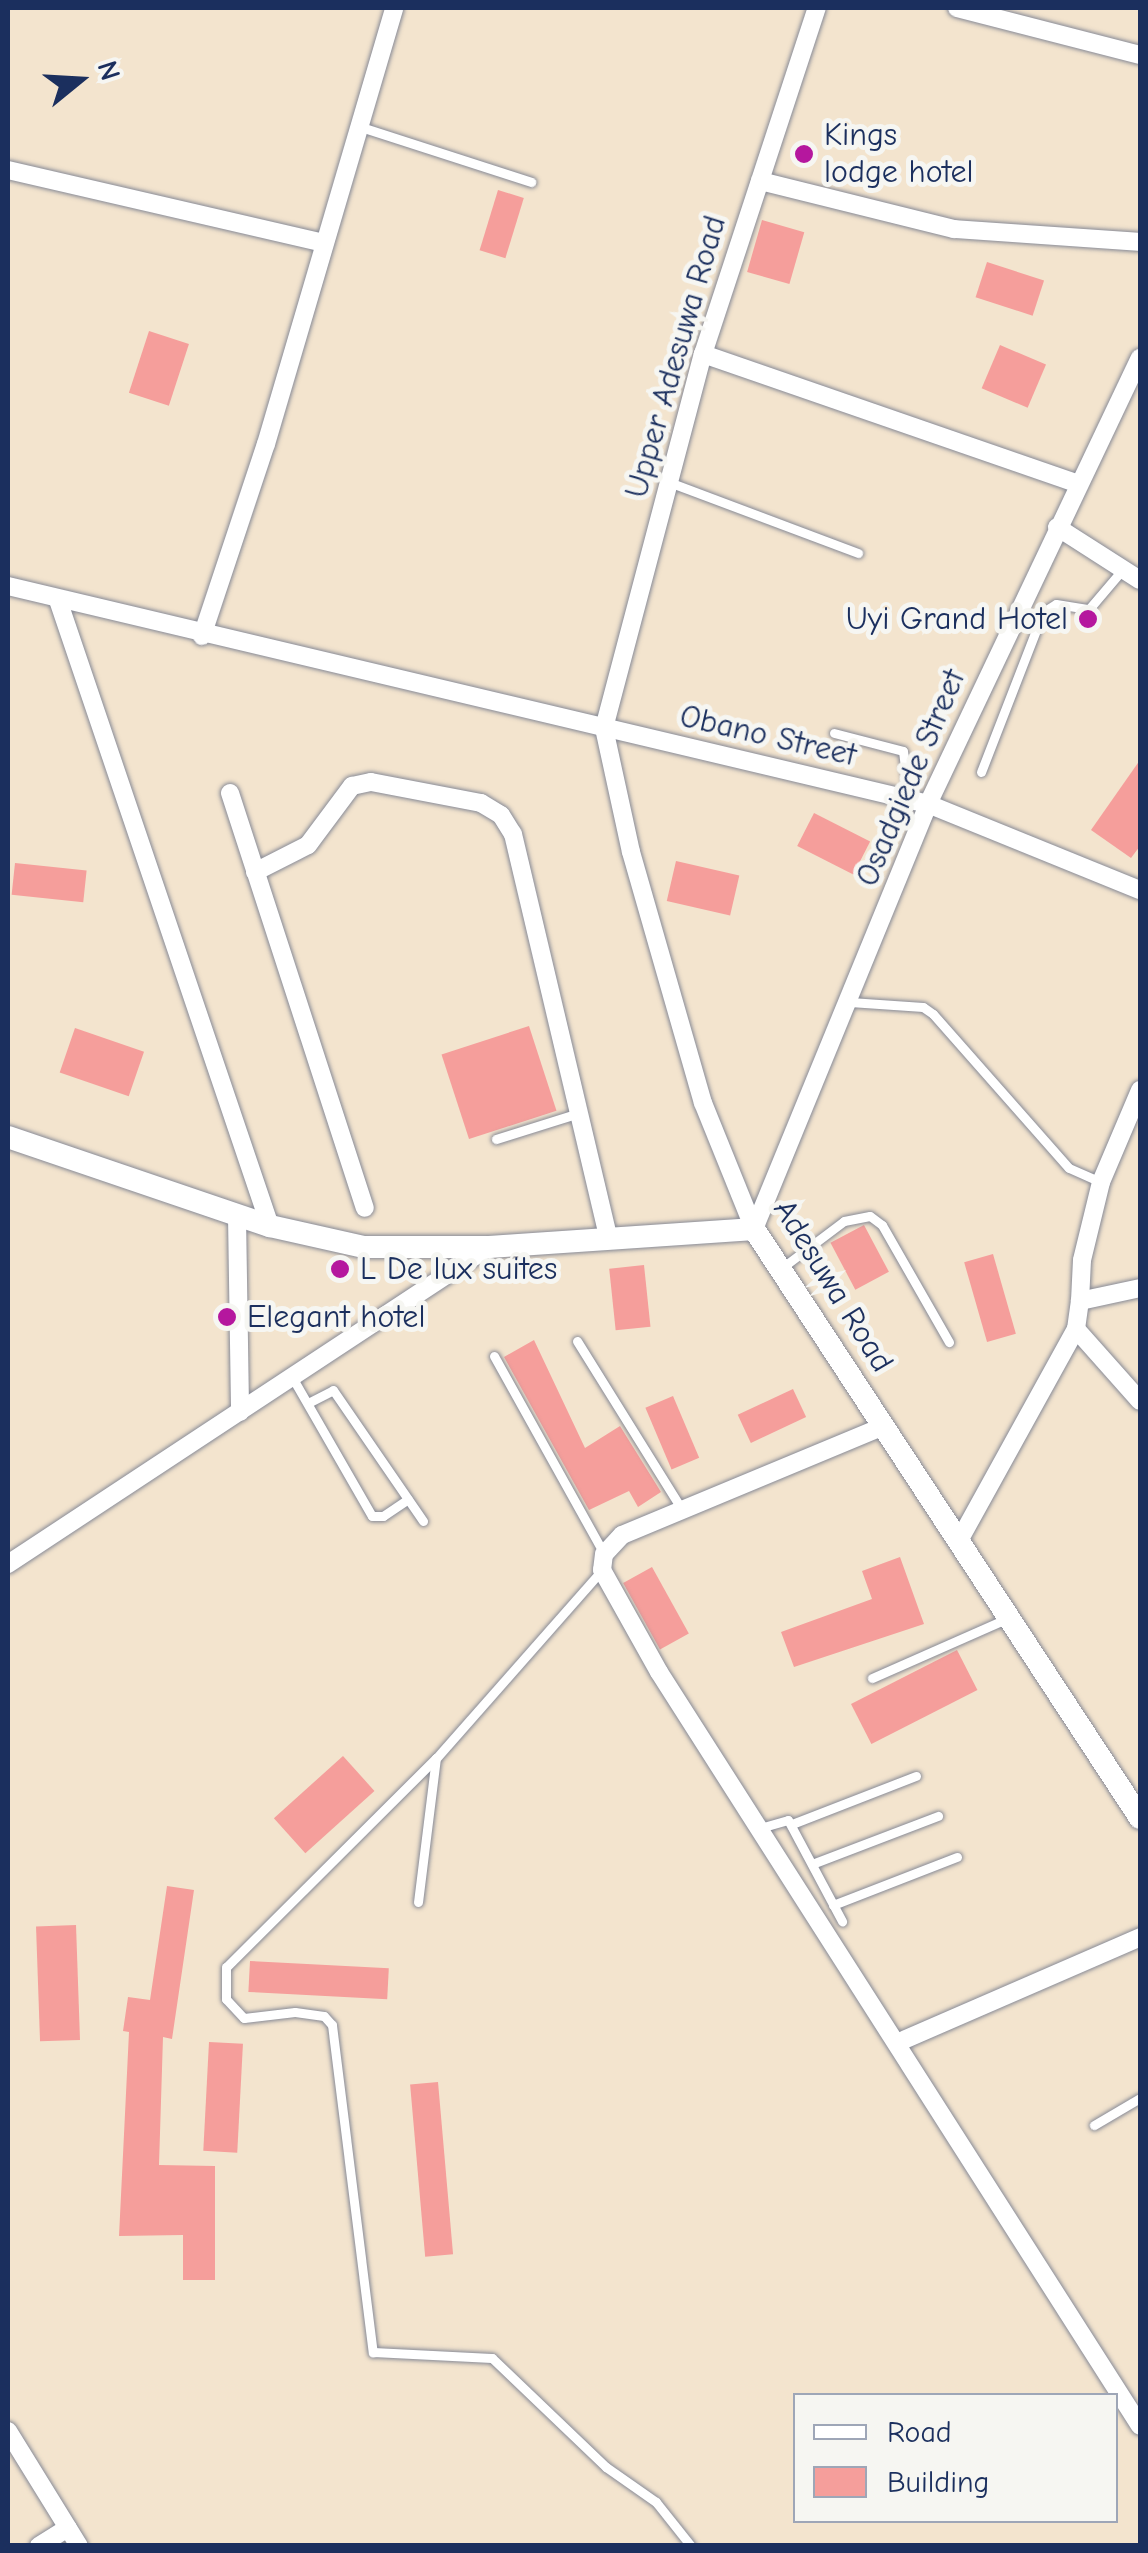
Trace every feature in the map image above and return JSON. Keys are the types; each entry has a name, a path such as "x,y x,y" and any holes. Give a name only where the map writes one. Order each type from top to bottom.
{"street":[{"path":"202,636 361,127 394,8"},
{"name":"Upper Adesuwa Road","path":"604,728 703,354 816,8"},
{"path":"958,8 1140,55"},
{"path":"8,170 323,243"},
{"path":"760,181 954,229 1140,242"},
{"path":"703,354 1078,484"},
{"name":"Osadgiede Street","path":"754,1229 850,1002 919,802 1140,358"},
{"path":"1057,526 1140,580"},
{"name":"Obano Street","path":"8,586 202,636 919,802 1140,890"},
{"path":"58,600 270,1226"},
{"name":"Adesuwa Road","path":"604,728 631,852 698,1086 754,1229 1140,1818"},
{"path":"255,872 308,845 352,786 408,789 480,803 501,814 513,834 610,1240"},
{"path":"230,793 365,1208"},
{"path":"960,1540 1076,1328 1082,1260 1101,1182 1140,1090"},
{"path":"8,1137 237,1216 364,1247 489,1247 754,1229"},
{"path":"237,1216 240,1412"},
{"path":"8,1564 489,1247"},
{"path":"1080,1301 1140,1288"},
{"path":"1076,1328 1140,1400"},
{"path":"884,1426 622,1535 603,1562 760,1828 1140,2426"},
{"path":"899,2042 1140,1937"},
{"path":"8,2431 79,2546"},
{"path":"39,2546 68,2528"}],"lane":[{"path":"361,127 531,182"},
{"path":"670,482 858,553"},
{"path":"981,772 1044,612 1056,604 1089,609 1123,569"},
{"path":"834,734 902,752 919,802"},
{"path":"850,1002 922,1007 934,1014 1070,1168 1101,1182"},
{"path":"496,1138 579,1113"},
{"path":"780,1270 844,1222 870,1216 882,1225 948,1342"},
{"path":"577,1341 682,1510"},
{"path":"494,1356 603,1562 436,1758 226,1967 226,1999 244,2018 296,2012 324,2016 332,2025 366,2339 373,2352 492,2358 606,2467 656,2502 690,2546"},
{"path":"292,1377 372,1516 384,1516 408,1499"},
{"path":"308,1403 333,1390 424,1521"},
{"path":"872,1678 1010,1617"},
{"path":"418,1902 436,1758"},
{"path":"792,1824 916,1776"},
{"path":"812,1864 938,1816"},
{"path":"760,1828 783,1820 792,1824 842,1921"},
{"path":"833,1905 957,1858"},
{"path":"1094,2125 1140,2098"}],"building":[{"path":"498,190 524,198 505,258 480,250"},
{"path":"762,220 804,232 789,284 747,272"},
{"path":"987,262 1044,281 1033,316 976,297"},
{"path":"149,331 189,344 169,406 129,393"},
{"path":"1000,345 1046,365 1028,408 982,388"},
{"path":"1140,760 1140,846 1131,858 1091,830"},
{"path":"814,813 870,842 853,875 797,846"},
{"path":"676,861 739,876 730,916 667,901"},
{"path":"15,863 87,871 83,902 12,895"},
{"path":"529,1026 557,1111 469,1139 442,1054"},
{"path":"75,1028 144,1052 129,1096 60,1072"},
{"path":"864,1225 889,1272 855,1290 830,1243"},
{"path":"993,1254 1016,1334 987,1342 964,1262"},
{"path":"644,1265 650,1327 616,1330 609,1269"},
{"path":"534,1340 585,1448 620,1426 661,1492 638,1507 629,1491 589,1510 504,1357"},
{"path":"793,1389 806,1417 751,1443 738,1415"},
{"path":"673,1396 699,1458 672,1469 645,1408"},
{"path":"900,1557 924,1624 794,1667 781,1632 872,1599 862,1571"},
{"path":"652,1567 689,1633 660,1649 623,1583"},
{"path":"957,1650 977,1690 871,1744 851,1704"},
{"path":"343,1756 374,1791 305,1853 274,1818"},
{"path":"167,1886 194,1890 172,2039 163,2037 159,2165 215,2166 215,2280 183,2280 183,2235 119,2236 129,2032 123,2031 128,1997 150,2000"},
{"path":"76,1925 80,2040 40,2041 36,1926"},
{"path":"250,1961 389,1968 387,1999 248,1992"},
{"path":"209,2042 243,2044 237,2153 203,2151"},
{"path":"438,2082 453,2254 425,2257 410,2084"}],"place":[{"name":"Kings lodge hotel","path":"804,154"},
{"name":"Uyi Grand Hotel","path":"1088,619"},
{"name":"L De lux suites","path":"340,1269"},
{"name":"Elegant hotel","path":"227,1317"}]}
